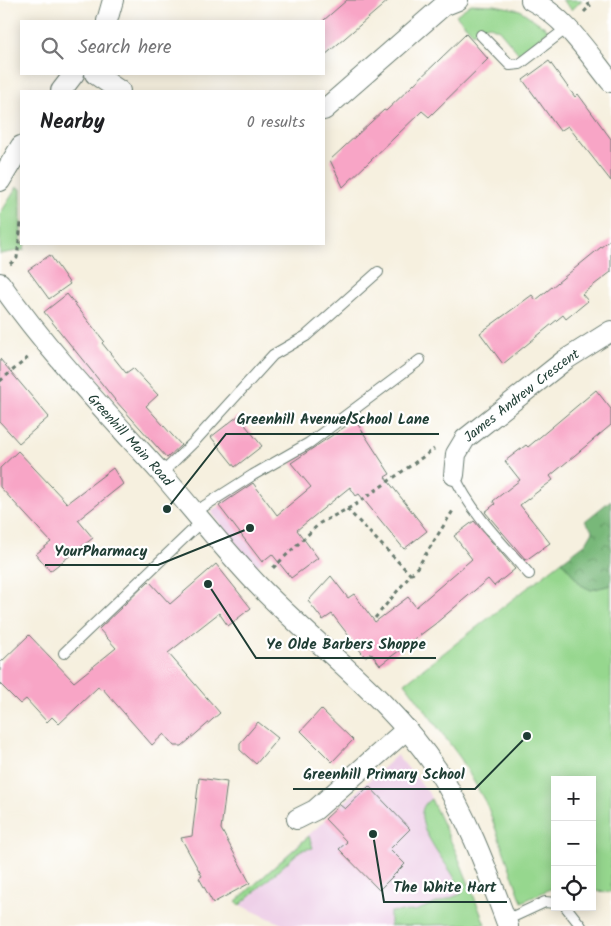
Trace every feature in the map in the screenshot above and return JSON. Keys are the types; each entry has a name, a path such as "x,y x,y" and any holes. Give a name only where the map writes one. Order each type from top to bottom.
{"street":[{"path":"107,20 114,0"},
{"path":"325,109 442,6 458,0"},
{"path":"531,0 546,8 567,28 611,82"},
{"path":"62,90 73,75"},
{"path":"96,75 119,90"},
{"path":"0,181 20,148"},
{"name":"Greenhill Main Road","path":"3,275 45,343 83,389 161,474 256,583 362,681 407,729 437,770 461,811 489,873 507,923"},
{"name":"James Andrew Crescent","path":"454,475 456,454 465,439 565,360 611,331"},
{"path":"297,820 315,810 407,729"}],"lane":[{"path":"481,35 510,65 520,64 567,28"},
{"path":"161,474 194,442 273,355 306,336 378,272"},
{"path":"64,653 198,517 253,475 309,443 420,360"},
{"path":"454,475 463,495 529,574"},
{"path":"507,923 546,902 551,903"},
{"path":"569,911 581,926"}],"path":[{"path":"3,275 17,258 20,232"},
{"path":"0,381 45,343"},
{"path":"256,583 320,523 347,509 442,443 465,439"},
{"path":"375,618 411,575 463,495"},
{"path":"347,509 411,575"}],"shaded area":[{"path":"237,492 279,549 255,567 211,512"},
{"path":"397,755 428,792 456,852 485,924 447,926 286,926 240,905 236,901"}],"green space":[{"path":"562,0 582,0 572,10"},
{"path":"471,4 495,5 520,10 549,30 520,55 499,30 488,25 473,33 456,15"},
{"path":"17,187 20,188 20,245 25,245 24,250 0,254 0,214"},
{"path":"611,500 611,585 591,590 581,585 562,561 586,543 593,531 585,521"},
{"path":"562,561 581,585 591,590 611,585 611,892 596,891 596,776 551,776 551,889 522,902 487,805 461,759 405,683"},
{"path":"431,799 456,852 485,924 390,926 390,912 415,911 461,894 451,871 424,827 422,816 424,807"},
{"path":"309,836 313,848 301,850 240,905 236,901"}],"building":[{"path":"347,0 389,0 325,55 324,20"},
{"path":"466,34 488,59 429,117 422,111 343,187 330,160 384,110 386,111"},
{"path":"549,61 575,97 578,94 611,139 611,181 568,126 560,131 523,80"},
{"path":"611,239 611,272 582,294 588,301 566,319 563,315 503,364 480,333 532,295 536,300"},
{"path":"50,255 70,284 49,299 28,270"},
{"path":"67,294 104,341 102,343 126,373 133,368 158,395 146,406 181,445 167,458 115,400 44,312"},
{"path":"0,359 49,417 19,443 0,422"},
{"path":"596,390 611,409 611,425 550,476 553,480 520,505 550,543 526,560 485,512 495,504 493,501 520,480 505,461 526,445 528,447"},
{"path":"238,416 262,446 235,467 211,437"},
{"path":"355,420 390,474 385,477 427,531 404,549 359,494 356,496 350,487 297,530 318,558 291,578 272,554 262,562 219,506 253,483 277,515 311,487 291,463"},
{"path":"18,451 67,503 113,468 123,484 78,520 93,538 50,571 36,554 51,542 0,487 0,468"},
{"path":"474,521 515,569 494,586 488,579 435,624 380,665 371,653 365,657 332,614 323,620 308,601 331,576 348,598 354,594 375,622 408,597 416,607 472,559 454,536"},
{"path":"216,564 251,608 228,626 219,613 168,653 220,713 182,746 174,746 164,734 152,745 102,688 98,687 59,724 52,717 47,722 26,699 20,704 0,684 0,663 29,635 74,682 116,648 99,629 149,581 170,604"},
{"path":"321,709 353,740 332,762 301,731"},
{"path":"258,722 278,738 256,764 240,750 240,743"},
{"path":"199,778 227,782 221,829 250,883 213,903 199,878 202,876 181,838 192,836"},
{"path":"369,786 410,829 390,849 405,864 379,890 339,849 347,842 325,819 340,805 345,809"}],"place":[{"name":"Greenhill Avenue/School Lane","path":"167,509"},
{"name":"YourPharmacy","path":"250,528"},
{"name":"Ye Olde Barbers Shoppe","path":"208,584"},
{"name":"Greenhill Primary School","path":"527,736"},
{"name":"The White Hart","path":"373,834"}]}
